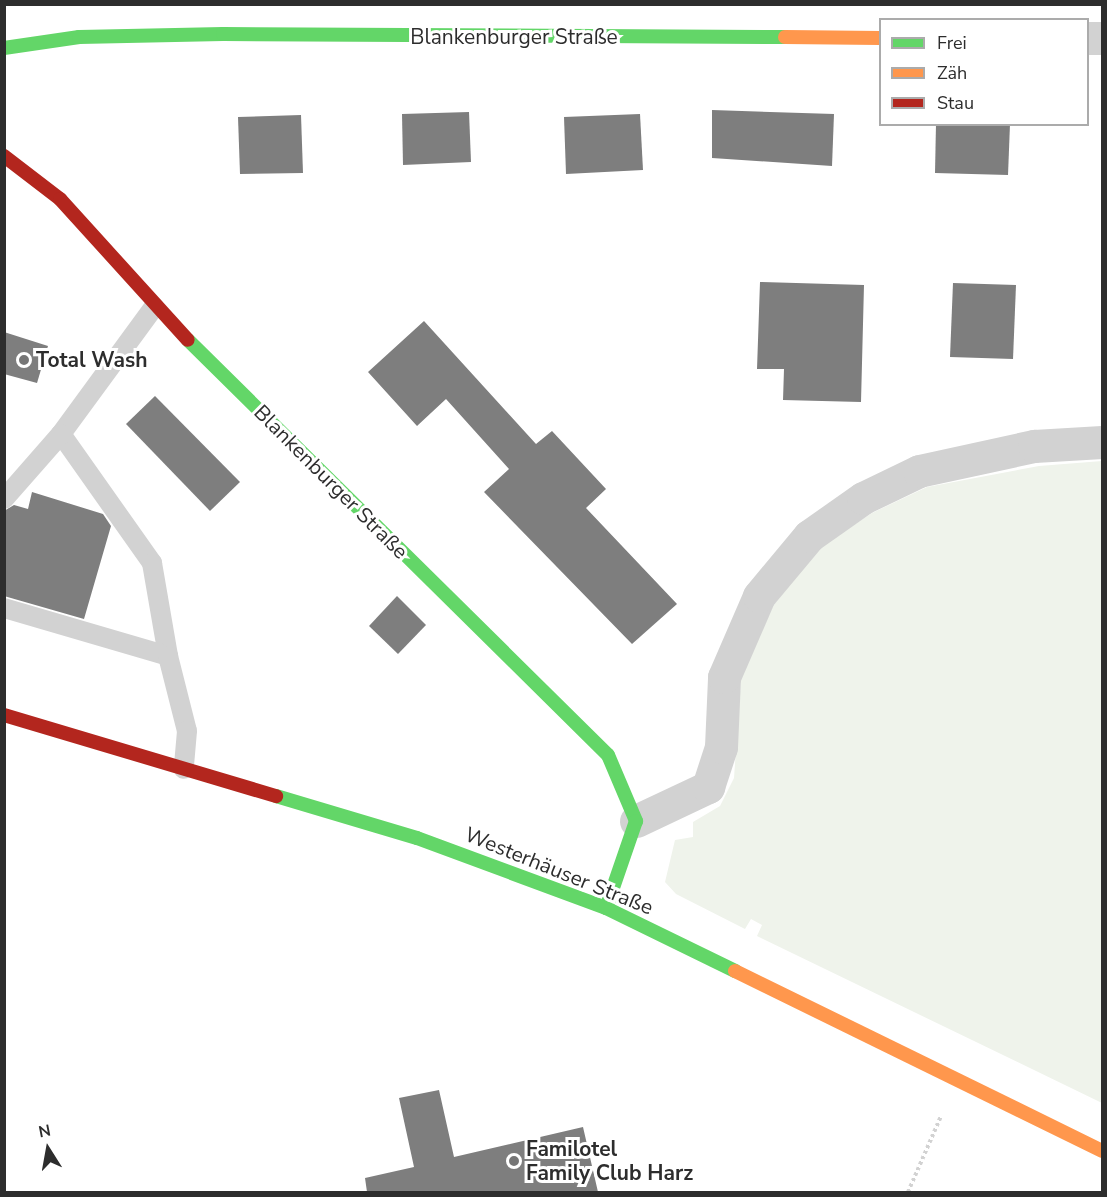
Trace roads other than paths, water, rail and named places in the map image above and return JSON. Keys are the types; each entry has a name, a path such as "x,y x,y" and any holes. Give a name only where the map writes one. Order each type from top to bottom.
{"street":[{"name":"Blankenburger Straße","path":"4,48 79,37 223,34 879,38"},
{"name":"Blankenburger Straße","path":"4,156 60,199 154,307 608,755 626,787 636,821"},
{"path":"606,908 636,821 708,787 721,747 724,676 759,596 809,536 862,498 919,471 1034,446 1102,442"},
{"name":"Westerhäuser Straße","path":"4,715 417,838 606,908 1102,1151"}],"lane":[{"path":"4,499 61,434 154,307"},
{"path":"61,434 153,563 168,656 187,731 184,768"},
{"path":"4,608 168,656"}],"place":[{"name":"Total Wash","path":"24,360"},
{"name":"Familotel Family Club Harz","path":"514,1161"}]}
